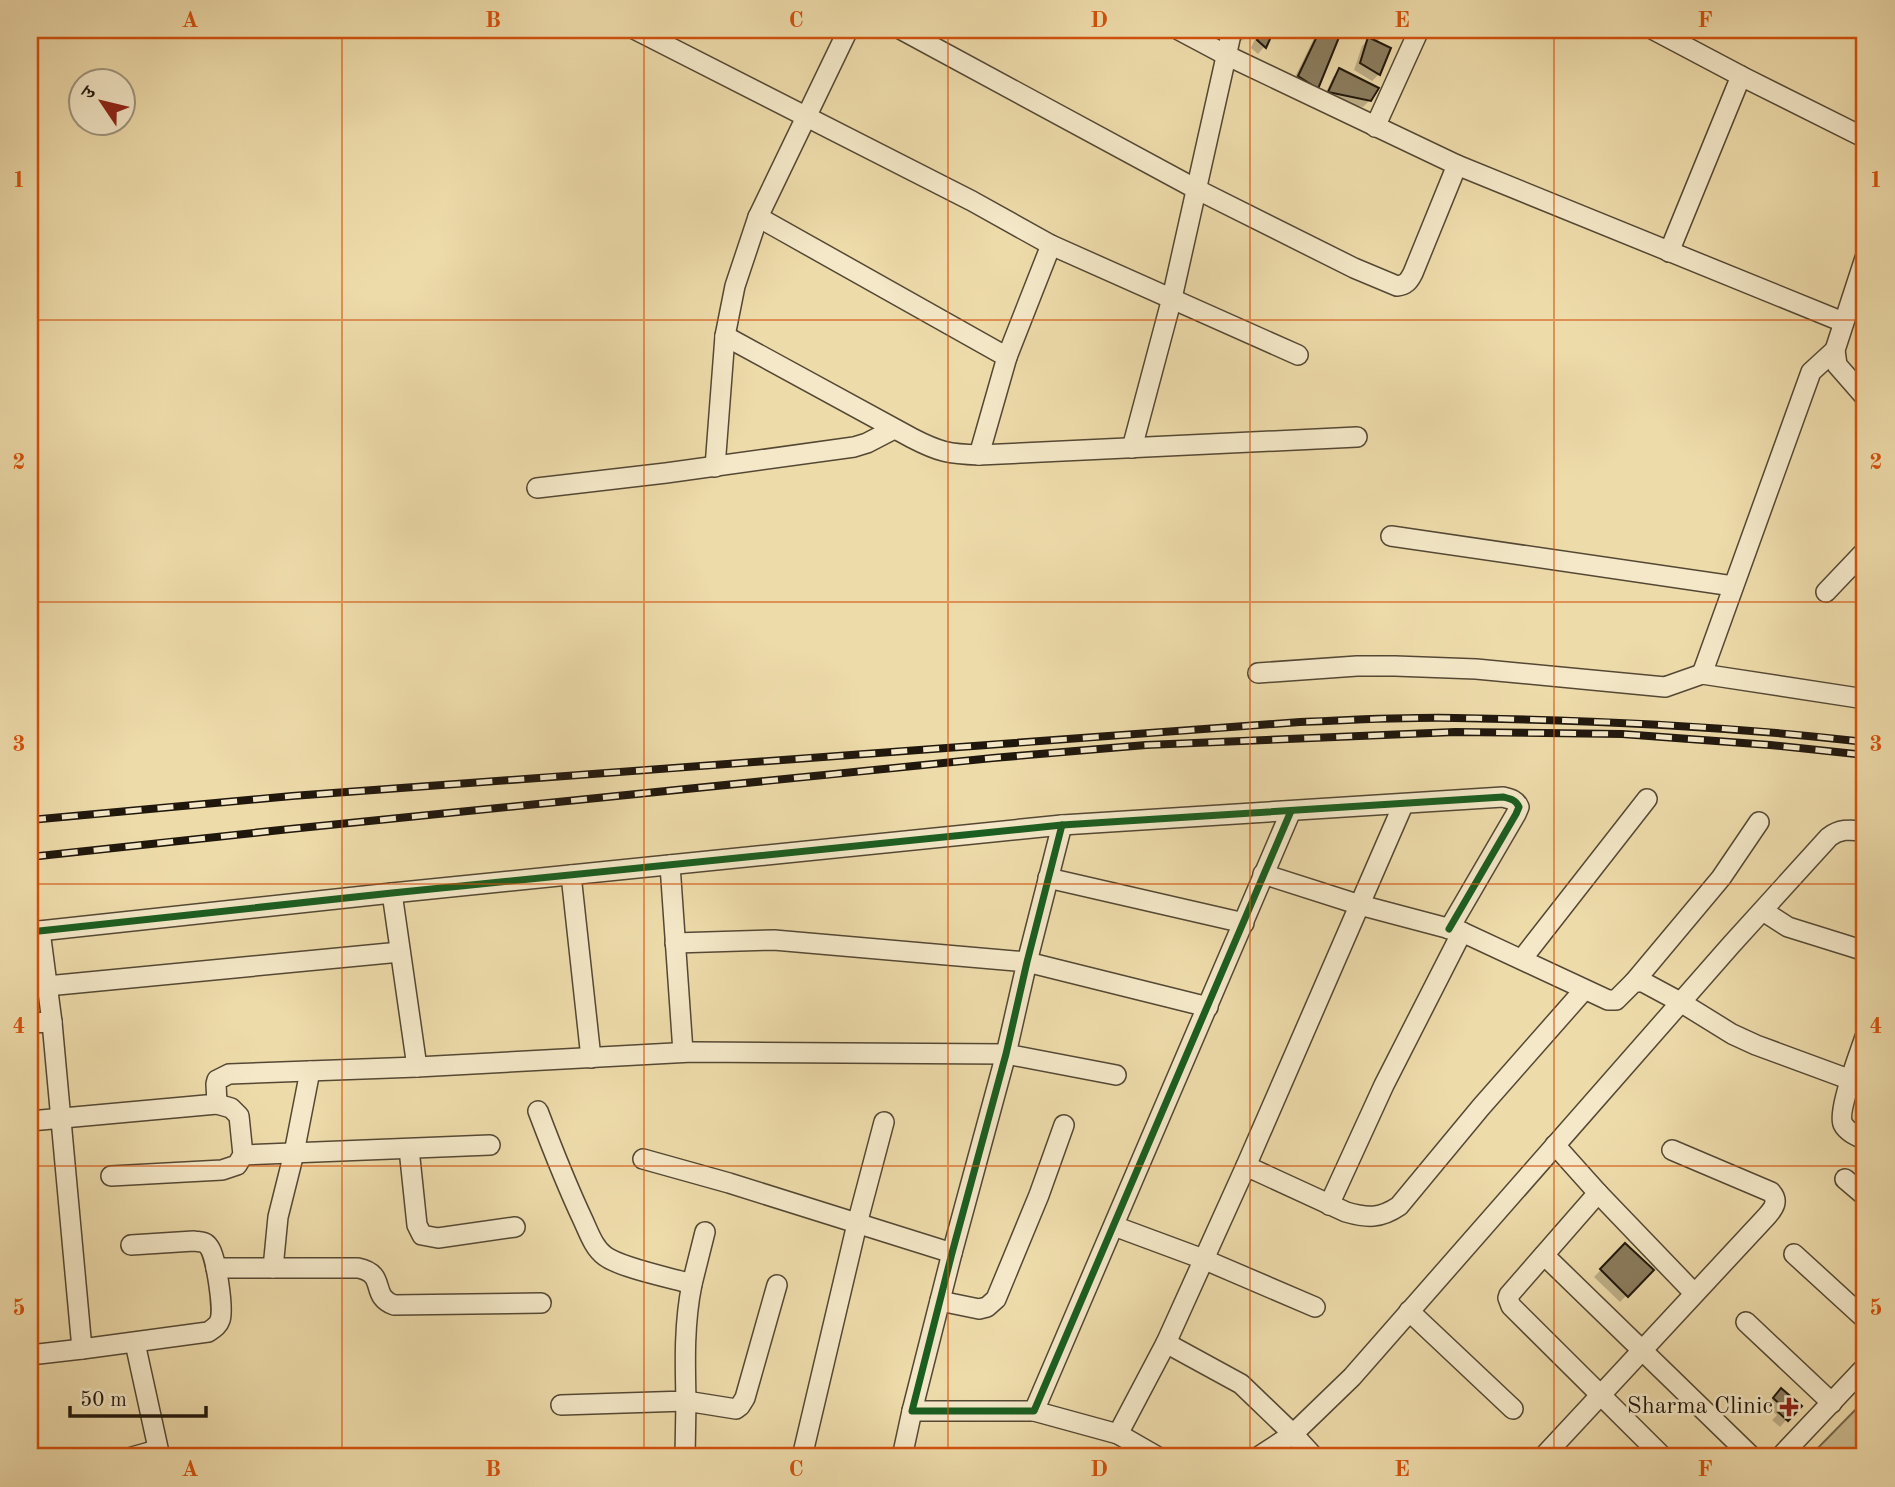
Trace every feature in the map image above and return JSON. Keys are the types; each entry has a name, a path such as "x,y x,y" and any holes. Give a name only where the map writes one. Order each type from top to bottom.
{"street":[{"path":"636,30 972,201 1051,245 1298,355"},
{"path":"715,467 725,336 735,286 758,217 848,30"},
{"path":"902,30 1196,189 1354,268 1397,286 1403,286 1413,273 1457,165"},
{"path":"1180,30 1226,55 1457,165 1843,322"},
{"path":"1132,448 1171,298 1232,30"},
{"path":"1375,127 1419,30"},
{"path":"1654,30 1865,138"},
{"path":"1669,251 1741,76"},
{"path":"758,217 1007,357"},
{"path":"979,455 1007,357 1051,245"},
{"path":"1862,392 1837,365 1835,350 1843,322 1861,287 1865,258"},
{"path":"725,336 894,429 944,452 979,455 1357,437"},
{"path":"1702,674 1811,372 1835,350"},
{"path":"537,488 854,447 894,429"},
{"path":"1391,536 1733,586"},
{"path":"1826,592 1865,551"},
{"path":"1258,673 1395,666 1476,669 1665,687 1702,674 1865,699"},
{"path":"82,1349 52,1022 35,932 1062,825 1503,797 1517,802 1519,807 1516,814 1456,931 1329,1205"},
{"path":"1522,959 1647,799"},
{"path":"1118,1434 1166,1343 1403,804"},
{"path":"1034,1411 1292,811"},
{"path":"1263,874 1360,905 1456,931 1611,1000 1619,997 1634,982 1721,878 1759,822"},
{"path":"902,1457 1062,825"},
{"path":"1258,1457 1293,1434 1352,1377 1829,837 1843,830 1865,831"},
{"path":"1843,830 1865,842"},
{"path":"670,865 683,1052"},
{"path":"571,875 591,1058"},
{"path":"1048,878 1244,923"},
{"path":"392,893 417,1067"},
{"path":"1763,911 1788,927 1865,951"},
{"path":"676,943 774,940 1027,962 1208,1007"},
{"path":"47,986 400,952"},
{"path":"1634,982 1643,982 1756,1045 1851,1080"},
{"path":"1246,1166 1346,1212 1362,1217 1387,1214 1399,1206 1481,1107 1584,990"},
{"path":"30,1023 52,1022"},
{"path":"1865,1037 1841,1120 1852,1134 1865,1140"},
{"path":"217,1104 216,1084 226,1075 683,1052 1006,1054 1116,1075"},
{"path":"273,1268 278,1217 310,1071"},
{"path":"30,1121 217,1104 231,1108 239,1116 243,1154 237,1165 222,1170 111,1176"},
{"path":"538,1111 565,1184 599,1251 619,1263 692,1284"},
{"path":"802,1457 884,1122"},
{"path":"940,1301 979,1308 988,1307 996,1299 1039,1195 1064,1125"},
{"path":"243,1154 490,1145"},
{"path":"1555,1145 1694,1293"},
{"path":"409,1149 416,1224 422,1234 438,1238 515,1227"},
{"path":"1543,1457 1767,1216 1776,1203 1771,1192 1672,1150"},
{"path":"643,1159 952,1253"},
{"path":"1845,1179 1865,1196"},
{"path":"1598,1193 1509,1294 1508,1301 1663,1457"},
{"path":"1114,1226 1203,1259 1315,1307"},
{"path":"685,1457 686,1312 705,1232"},
{"path":"30,1356 208,1332 218,1325 222,1310 216,1268 208,1245 204,1242 131,1245"},
{"path":"1794,1254 1865,1319"},
{"path":"1544,1255 1752,1457"},
{"path":"216,1268 358,1268 374,1275 381,1296 394,1305 541,1303"},
{"path":"561,1405 686,1401 736,1409 745,1398 777,1285"},
{"path":"1409,1311 1513,1409"},
{"path":"1746,1322 1832,1403"},
{"path":"132,1457 158,1454 135,1343"},
{"path":"1166,1343 1241,1384 1314,1457"},
{"path":"1780,1457 1865,1367"},
{"path":"912,1411 1034,1411 1118,1434 1158,1457"}],"shaded area":[{"path":"1865,1400 1865,1446 1855,1457 1809,1457"}],"building":[{"path":"1262,30 1274,30 1266,48 1257,40"},
{"path":"1320,30 1342,30 1318,89 1298,76"},
{"path":"1368,37 1391,48 1380,75 1360,63"},
{"path":"1339,68 1379,88 1371,101 1328,92"},
{"path":"1625,1243 1654,1270 1628,1297 1600,1269"},
{"path":"1781,1388 1802,1406 1788,1421 1778,1412 1783,1407 1773,1398"}],"railway":[{"path":"30,820 292,796 1300,722 1417,718 1558,720 1712,728 1865,742"},
{"path":"30,857 993,758 1146,745 1455,732 1622,734 1865,755"}],"cycle path":[{"path":"30,932 1062,825 1503,797 1513,800 1519,807 1516,814 1449,929"},
{"path":"1062,825 1006,1054 912,1411 1034,1411 1291,811"}],"place":[{"name":"Sharma Clinic","path":"1789,1407"}]}
